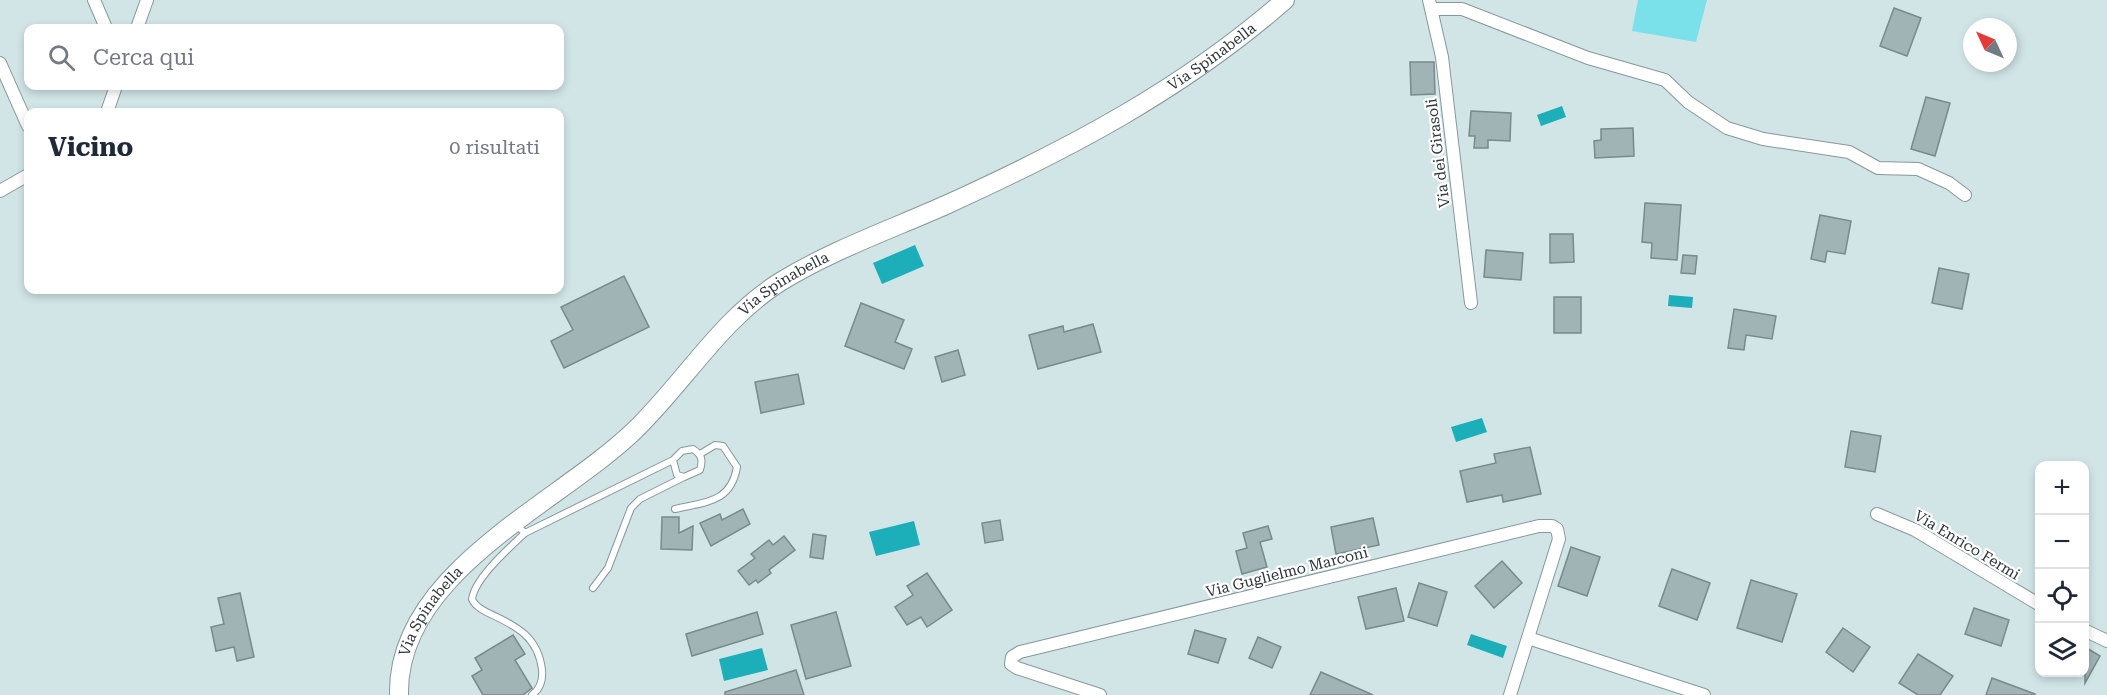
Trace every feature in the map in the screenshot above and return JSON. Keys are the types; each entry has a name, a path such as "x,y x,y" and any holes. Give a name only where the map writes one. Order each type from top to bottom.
{"street":[{"path":"94,0 104,24"},
{"path":"138,24 147,0"},
{"name":"Via Spinabella","path":"399,695 405,650 426,611 454,576 520,529 627,438 743,311 776,285 816,262 948,204 1096,133 1161,94 1219,53 1285,0"},
{"path":"1431,4 1462,9 1588,58 1665,81 1688,102 1727,128 1763,139 1849,152 1878,168 1918,169 1949,183 1965,195"},
{"name":"Via dei Girasoli","path":"1431,4 1442,57 1471,303"},
{"path":"0,63 24,117"},
{"path":"108,108 115,90"},
{"path":"0,191 24,178"},
{"name":"Via Enrico Fermi","path":"1877,514 1915,530 2035,601"},
{"name":"Via Guglielmo Marconi","path":"1100,695 1017,668 1011,664 1012,657 1020,652 1504,534 1552,526 1557,529 1559,537 1510,695"},
{"path":"2089,632 2107,641"},
{"path":"1528,638 1704,695"}],"lane":[{"path":"675,509 717,499 734,483 737,467 723,446 715,445 700,453"},
{"path":"532,695 542,679 542,667 534,647 522,631 509,621 478,608 472,599 476,589 520,529 673,460 682,451 693,449 700,453 703,462 700,470 693,476 684,477 640,498 631,508 608,568 593,588"},
{"path":"673,460 677,475 684,477"}],"shaded area":[{"path":"1638,0 1707,0 1696,42 1632,31"},
{"path":"1562,106 1566,117 1541,126 1537,115"},
{"path":"915,245 924,266 882,284 873,263"},
{"path":"1669,295 1693,297 1692,308 1668,306"},
{"path":"1482,418 1487,432 1456,442 1451,427"},
{"path":"914,521 920,545 876,556 869,532"},
{"path":"1471,634 1507,646 1503,658 1467,645"},
{"path":"762,648 768,670 724,681 719,659"}],"building":[{"path":"1894,8 1921,18 1907,56 1880,46"},
{"path":"1410,62 1434,62 1435,94 1411,95"},
{"path":"1926,97 1950,103 1935,156 1911,149"},
{"path":"1471,111 1511,113 1510,141 1488,140 1488,148 1474,148 1475,136 1469,136"},
{"path":"1633,128 1634,156 1595,158 1594,141 1601,140 1601,129"},
{"path":"1645,203 1681,205 1677,260 1651,258 1652,243 1642,242"},
{"path":"1820,215 1851,221 1845,254 1827,251 1825,262 1811,259"},
{"path":"1550,234 1573,234 1574,262 1550,263"},
{"path":"1486,250 1523,253 1521,280 1484,277"},
{"path":"1683,255 1697,256 1695,274 1681,273"},
{"path":"1939,268 1969,274 1962,309 1932,303"},
{"path":"624,276 649,327 564,368 551,341 573,330 561,307"},
{"path":"1554,297 1581,297 1581,333 1554,333"},
{"path":"861,303 904,320 895,342 912,349 904,369 845,346"},
{"path":"1734,309 1776,316 1772,339 1746,335 1744,350 1728,348"},
{"path":"1093,324 1101,352 1038,369 1029,335 1063,326 1064,332"},
{"path":"958,350 965,375 942,382 935,357"},
{"path":"798,374 804,404 761,413 755,382"},
{"path":"1851,431 1881,436 1875,472 1845,467"},
{"path":"1530,447 1541,494 1503,502 1502,495 1467,502 1460,471 1496,463 1494,454"},
{"path":"743,509 750,524 711,546 700,523 720,514 722,520"},
{"path":"662,517 679,517 679,533 693,526 692,550 661,549"},
{"path":"1373,518 1379,545 1336,554 1331,527"},
{"path":"1000,520 1003,540 985,543 982,523"},
{"path":"1268,526 1272,539 1260,542 1267,567 1242,574 1236,551 1247,548 1243,533"},
{"path":"813,534 826,536 823,559 810,557"},
{"path":"784,536 795,550 769,570 771,573 758,583 756,580 749,585 738,571 755,558 751,554 769,540 773,545"},
{"path":"1571,547 1600,557 1587,596 1558,586"},
{"path":"1502,561 1522,583 1494,608 1475,586"},
{"path":"1672,569 1710,583 1697,620 1659,606"},
{"path":"927,573 952,610 927,627 921,617 907,625 895,607 913,595 907,586"},
{"path":"1751,580 1797,594 1782,642 1737,628"},
{"path":"1419,583 1447,592 1437,626 1408,617"},
{"path":"1396,588 1404,621 1366,629 1358,597"},
{"path":"240,593 254,657 237,661 234,647 216,651 211,627 224,624 218,598"},
{"path":"1974,608 2009,620 2001,646 1965,634"},
{"path":"757,612 763,634 692,656 686,634"},
{"path":"836,612 851,666 806,679 791,625"},
{"path":"1843,628 1870,647 1853,672 1826,652"},
{"path":"1195,630 1226,639 1218,663 1188,654"},
{"path":"513,635 525,654 515,660 532,688 523,695 483,695 472,676 482,670 475,658"},
{"path":"1258,637 1281,647 1272,668 1249,658"},
{"path":"2089,649 2100,656 2089,676"},
{"path":"1918,654 1953,676 1940,695 1918,695 1899,683"},
{"path":"796,670 804,695 725,695 725,692"},
{"path":"1321,672 1373,695 1310,695"},
{"path":"1992,678 2035,694 1986,695"}]}
